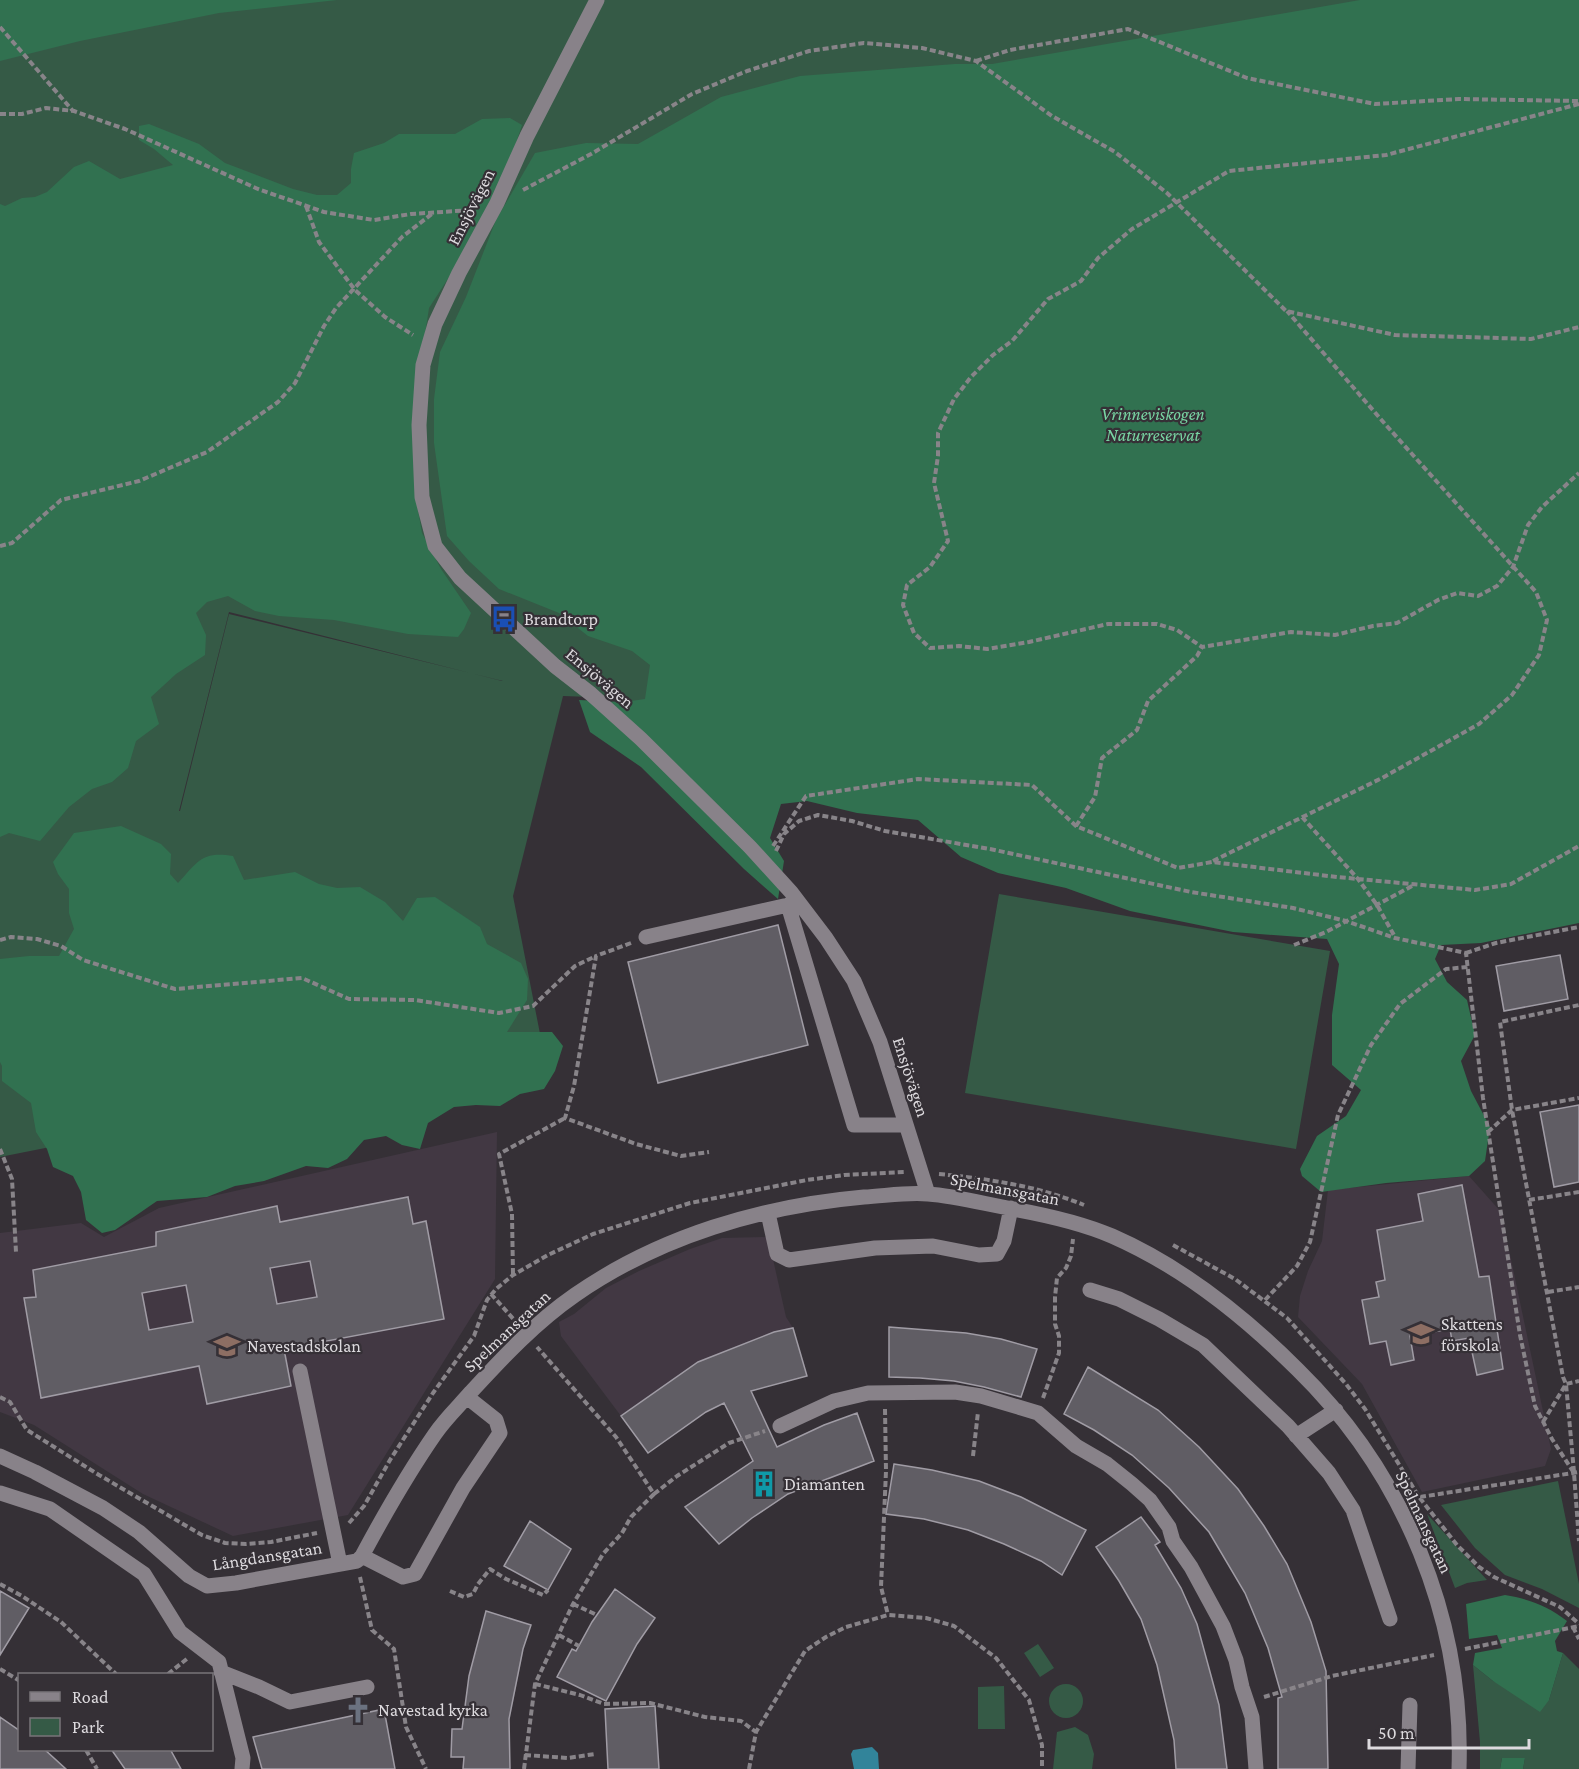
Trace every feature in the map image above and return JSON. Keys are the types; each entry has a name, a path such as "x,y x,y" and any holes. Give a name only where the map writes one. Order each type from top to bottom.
{"street":[{"name":"Ensjövägen","path":"597,0 435,324 423,365 420,425 422,497 435,546 460,578 555,666 591,694 641,739 767,865 854,981 880,1042 928,1194"},
{"path":"646,937 794,904 854,1125 906,1125"},
{"name":"Spelmansgatan","path":"359,1559 436,1431 534,1329 573,1296 612,1272 705,1228 831,1200 928,1194 1011,1208 1111,1236 1161,1262 1242,1318 1277,1349 1336,1410 1368,1453 1400,1506 1433,1588 1449,1644 1455,1682 1459,1769"},
{"path":"768,1214 777,1254 789,1260 875,1248 933,1246 979,1255 997,1254 1004,1241 1011,1208"},
{"path":"1090,1290 1129,1304 1203,1345 1296,1436 1329,1473 1353,1510 1390,1618"},
{"path":"300,1371 340,1564"},
{"path":"780,1426 834,1401 868,1393 955,1392 981,1395 1038,1413 1076,1446 1107,1464 1150,1500 1169,1527 1173,1541 1191,1567 1223,1626 1236,1660 1252,1717 1256,1769"},
{"path":"359,1559 403,1577 416,1574 458,1496 500,1433 496,1420 467,1397"},
{"path":"1296,1436 1336,1410"},
{"name":"Långdansgatan","path":"0,1456 103,1508 139,1532 189,1576 207,1586 359,1559"},
{"path":"0,1493 50,1509 144,1574 180,1632 219,1662 243,1758 242,1769"},
{"path":"221,1672 290,1702 367,1687"},
{"path":"1408,1769 1410,1705"}],"path":[{"path":"0,27 74,111"},
{"path":"976,61 1010,50 1128,28 1247,78 1375,104 1459,99 1579,103"},
{"path":"0,114 22,114 46,108 74,111 125,129 258,189 324,212 374,220 434,212 480,210 591,154 692,94 747,71 809,51 864,43 922,48 976,61 1052,116 1116,152 1176,202 1286,311 1536,592 1547,620 1539,655 1512,695 1479,724 1382,778 1212,862 1178,868 1076,826 1032,785 918,779 806,796 767,865"},
{"path":"1579,103 1386,155 1229,171 1132,229 1098,258 1081,281 1048,299 1012,341 993,355 954,399 938,433 938,456 934,483 948,541 930,567 907,585 903,605 914,633 930,648 959,646 987,649 1108,624 1157,624 1177,630 1202,646 1291,632 1335,635 1397,623 1438,600 1457,593 1478,596 1497,586 1513,567 1521,551 1528,525 1542,507 1579,473"},
{"path":"306,205 319,242 355,290 385,317 429,345"},
{"path":"0,546 12,543 61,500 139,481 207,452 278,402 295,383 324,326 336,308 402,237 434,212"},
{"path":"1286,311 1395,335 1531,339 1579,327"},
{"path":"1076,826 1095,798 1102,758 1137,730 1148,701 1197,656 1202,646"},
{"path":"767,865 784,834 799,821 818,815 924,839 990,849 1191,892 1293,908 1346,921 1395,938 1466,953 1496,943 1579,927"},
{"path":"1302,817 1358,879 1377,904 1395,938"},
{"path":"1212,862 1475,890 1511,884 1579,846"},
{"path":"1294,945 1326,932 1415,884"},
{"path":"0,940 11,937 37,939 61,946 83,960 174,989 302,978 349,999 415,1000 499,1013 533,1006 575,966 646,937"},
{"path":"1466,953 1488,1132 1520,1335 1535,1406 1576,1473"},
{"path":"513,1275 512,1214 498,1154 565,1118 574,1086 596,956"},
{"path":"1264,1300 1297,1266 1310,1242 1338,1115 1371,1045 1400,1004 1446,969 1468,966"},
{"path":"1579,1005 1500,1022 1512,1110 1566,1384 1576,1473 1579,1541"},
{"path":"1488,1132 1512,1110 1579,1098"},
{"path":"565,1118 636,1144 681,1156 710,1152"},
{"path":"0,1149 12,1179 16,1252"},
{"path":"0,1397 10,1402 27,1430 99,1475 210,1538 225,1544 271,1542 341,1528 353,1521 433,1393 474,1336 487,1300 496,1289 513,1275 548,1255 593,1234 690,1203 741,1191 843,1175 921,1171 990,1179 1056,1194 1091,1208"},
{"path":"1529,1200 1579,1192"},
{"path":"1038,1413 1059,1353 1054,1297 1057,1278 1066,1268 1071,1256 1071,1246 1078,1225"},
{"path":"1165,1240 1235,1280 1287,1318 1346,1384 1365,1409 1419,1497 1457,1545 1479,1567 1494,1577 1560,1607 1579,1625 1470,1647"},
{"path":"1548,1292 1579,1287"},
{"path":"558,1370 616,1437 654,1494"},
{"path":"1543,1422 1566,1384 1579,1381"},
{"path":"884,1393 886,1471 881,1587 888,1615"},
{"path":"973,1456 981,1395"},
{"path":"524,1769 535,1684 573,1604 603,1554 622,1533 631,1517 654,1494 677,1476 729,1443 780,1426"},
{"path":"1419,1497 1576,1473"},
{"path":"359,1559 372,1630 394,1649 406,1727 426,1769"},
{"path":"450,1591 464,1597 473,1594 490,1569 506,1579 543,1595 548,1590"},
{"path":"0,1584 61,1622 115,1673"},
{"path":"573,1604 597,1616"},
{"path":"748,1769 756,1732 805,1651 825,1637 846,1627 888,1615 926,1618 954,1626 996,1658 1029,1700 1042,1745 1042,1769"},
{"path":"1573,1627 1579,1639"},
{"path":"559,1635 579,1646"},
{"path":"169,1673 200,1648"},
{"path":"1247,1702 1332,1676 1412,1659"},
{"path":"0,1669 18,1680"},
{"path":"535,1684 580,1695 604,1704 651,1703 705,1717 741,1721 756,1732"},
{"path":"87,1751 94,1768"},
{"path":"525,1755 568,1758 595,1754"}],"shaded area":[{"name":"Navestadskolan","path":"497,1132 495,1279 348,1515 233,1536 143,1494 34,1425 0,1412 0,1233 81,1223 104,1237 159,1208"},
{"name":"Skattens förskola","path":"1469,1176 1501,1212 1551,1449 1545,1466 1422,1492 1362,1384 1298,1317 1300,1296 1308,1271 1322,1241 1328,1190"},
{"path":"768,1237 786,1317 793,1328 774,1332 698,1362 621,1416 561,1336 559,1322 574,1314 606,1288 690,1249 722,1238"}],"green space":[{"name":"Vrinneviskogen Naturreservat","path":"0,0 1579,0 1324,922 618,698 563,696 513,896 543,1049 0,1157","holes":["229,612 472,673 229,614 179,811"]},
{"path":"0,0 337,0 219,13 80,41 0,61"},
{"path":"1360,0 1579,0 1579,923 1481,943 1441,945 1435,959 1447,982 1467,1000 1475,1035 1461,1061 1471,1091 1490,1127 1485,1161 1469,1176 1386,1183 1321,1192 1302,1176 1300,1169 1317,1136 1346,1116 1361,1090 1332,1065 1332,1015 1339,964 1327,939 1233,932 1130,911 1066,888 998,873 961,857 918,820 857,813 807,801 781,804 770,838 784,861 778,899 744,869 641,767 590,732 579,700 624,702 645,699 650,665 632,651 588,636 559,613 499,589 469,561 447,536 434,443 434,399 440,352 466,297 496,220 535,153 586,143 638,144 721,97 800,76 955,64 992,64"},
{"path":"510,118 522,125 503,182 462,257 429,308 424,341 418,510 422,533 441,569 471,613 464,629 458,637 408,634 334,620 279,616 255,611 228,596 207,602 196,613 206,635 205,655 176,674 151,697 159,724 136,741 128,768 112,782 92,789 69,807 40,841 9,833 0,837 0,204 5,206 22,198 35,197 47,192 74,167 89,161 120,179 173,165 139,140 139,126 149,124 199,144 225,163 293,189 317,195 337,195 351,183 354,153 384,143 399,134 455,134 482,119"},
{"path":"121,826 161,844 171,854 170,874 178,883 201,860 214,855 222,855 233,856 244,880 295,872 319,884 337,888 360,887 385,902 403,921 417,898 435,897 480,927 487,944 521,963 528,979 527,1000 507,1032 552,1032 563,1046 555,1071 544,1089 520,1094 500,1106 454,1107 428,1123 420,1149 402,1145 386,1136 364,1140 347,1159 328,1168 306,1166 264,1181 235,1186 207,1197 157,1201 115,1230 102,1233 86,1220 81,1192 73,1176 53,1167 47,1149 36,1132 31,1103 2,1081 0,959 59,956 74,929 69,913 69,889 58,874 53,862 74,833"},
{"path":"999,894 1330,951 1296,1149 965,1093"},
{"path":"1558,1481 1579,1584 1579,1608 1542,1589 1505,1575 1475,1548 1441,1505"},
{"path":"1427,1514 1487,1580 1467,1583 1455,1588"},
{"path":"1505,1595 1538,1604 1567,1621 1555,1641 1557,1651 1563,1653 1549,1700 1540,1712 1473,1665 1475,1653 1502,1648 1497,1635 1469,1639 1466,1604"},
{"path":"1038,1644 1054,1668 1040,1677 1024,1653"},
{"path":"1563,1653 1579,1669 1579,1769 1523,1769 1525,1758 1502,1758 1500,1769 1480,1769 1480,1742 1473,1665 1493,1681 1549,1700"},
{"path":"1066,1684 1078,1689 1083,1701 1078,1713 1066,1718 1054,1713 1049,1701 1054,1689"},
{"path":"1004,1686 1005,1729 978,1729 978,1687"},
{"path":"1075,1727 1088,1735 1094,1754 1092,1769 1053,1769 1057,1732"},
{"path":"1502,1758 1525,1758 1523,1769 1500,1769"}],"water":[{"path":"872,1747 878,1753 879,1769 854,1769 851,1754 853,1750"}],"building":[{"path":"778,925 808,1045 658,1083 628,962"},
{"path":"1560,955 1568,999 1504,1011 1496,966"},
{"path":"1579,1105 1579,1182 1554,1187 1540,1112"},
{"path":"1462,1185 1479,1277 1489,1276 1503,1369 1477,1375 1469,1338 1452,1341 1450,1329 1410,1336 1414,1360 1391,1365 1386,1341 1370,1344 1362,1300 1379,1297 1376,1282 1385,1280 1377,1230 1423,1221 1418,1194"},
{"path":"408,1197 413,1224 426,1221 444,1319 284,1349 291,1386 207,1404 199,1366 41,1398 24,1298 36,1297 33,1270 156,1246 156,1232 277,1206 280,1222","holes":["310,1261 317,1297 277,1304 270,1268","186,1285 193,1322 149,1330 142,1293"]},
{"path":"889,1327 966,1333 1001,1339 1037,1349 1021,1397 954,1381 889,1377"},
{"path":"793,1328 807,1376 751,1391 777,1447 824,1425 857,1413 874,1461 788,1494 719,1544 685,1507 753,1461 724,1403 706,1412 648,1453 621,1416 698,1362 774,1332"},
{"path":"1088,1367 1158,1410 1199,1447 1238,1489 1287,1564 1311,1622 1326,1671 1328,1769 1278,1769 1278,1698 1282,1697 1268,1648 1245,1593 1209,1532 1169,1488 1132,1455 1064,1414"},
{"path":"894,1464 979,1481 1021,1497 1086,1530 1062,1575 1041,1561 968,1530 924,1519 886,1514"},
{"path":"1141,1517 1160,1542 1155,1545 1181,1588 1197,1624 1219,1705 1227,1769 1176,1769 1174,1740 1157,1665 1141,1619 1096,1547"},
{"path":"530,1521 571,1549 548,1590 504,1566"},
{"path":"615,1589 655,1618 637,1644 606,1701 557,1677 572,1649 576,1651 592,1622"},
{"path":"0,1591 29,1608 0,1655"},
{"path":"486,1611 531,1625 523,1649 509,1719 510,1769 463,1769 464,1757 451,1757 452,1729 462,1729 469,1676"},
{"path":"655,1706 659,1769 608,1769 605,1709"},
{"path":"384,1709 395,1769 262,1769 253,1737"},
{"path":"0,1717 18,1730 18,1751 46,1751 66,1769 0,1769"},
{"path":"112,1751 171,1751 181,1769 125,1769"}],"place":[{"name":"Brandtorp","path":"504,619"},
{"name":"Skattens förskola","path":"1421,1334"},
{"name":"Navestadskolan","path":"227,1346"},
{"name":"Diamanten","path":"764,1484"},
{"name":"Navestad kyrka","path":"358,1710"}]}
